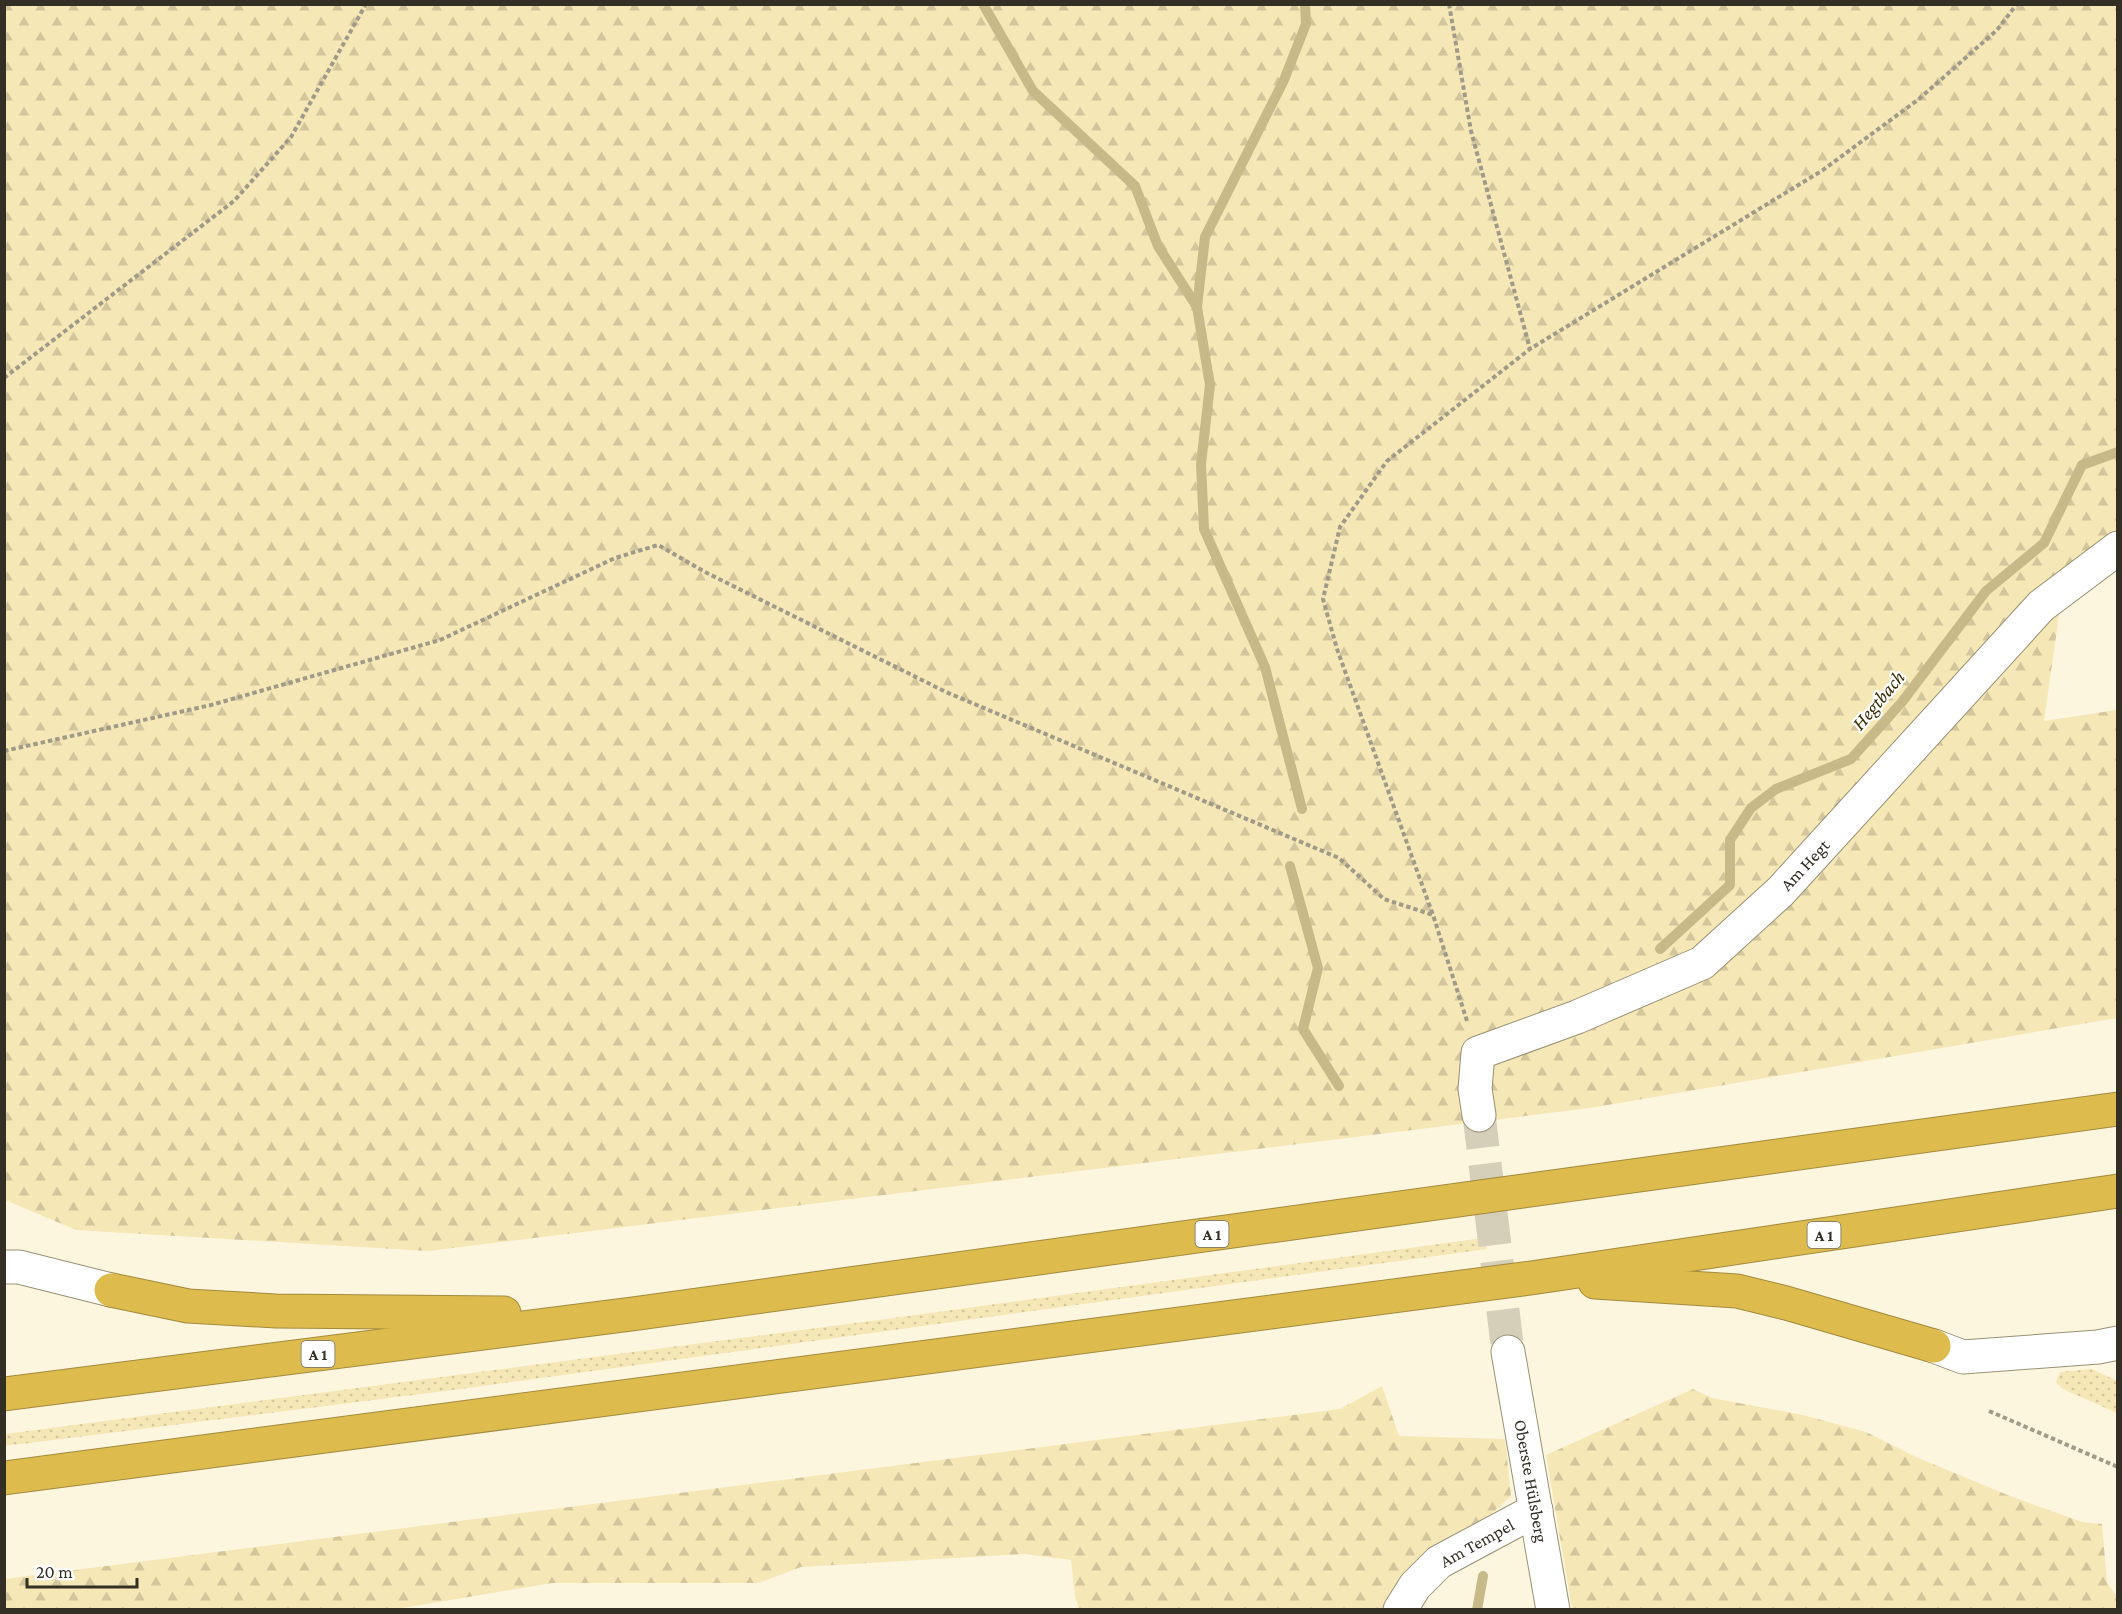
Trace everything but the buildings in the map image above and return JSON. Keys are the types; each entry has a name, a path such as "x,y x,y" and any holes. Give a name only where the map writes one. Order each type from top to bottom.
{"highway":[{"name":"A 1","path":"4,1394 632,1314 2118,1109"},
{"name":"A 1","path":"4,1478 1531,1278 2118,1191"},
{"path":"1531,1278 1737,1291 1934,1346"},
{"path":"111,1290 188,1306 276,1311 632,1314"}],"street":[{"name":"Am Hegt","path":"1478,1053 1577,1017 1702,963 1781,891 2041,606 2118,548"},
{"path":"1478,1053 1474,1089 1479,1115"},
{"path":"4,1267 19,1267 111,1290"},
{"path":"1934,1346 1963,1357 2098,1347 2118,1343"},
{"name":"Oberste Hülsberg","path":"1508,1352 1553,1610"},
{"name":"Am Tempel","path":"1400,1610 1415,1586 1439,1562 1536,1510"}],"path":[{"path":"4,378 234,201 291,137 366,4"},
{"path":"1449,4 1471,131 1530,349"},
{"path":"1478,1053 1433,915 1337,649 1323,599 1340,527 1386,461 1530,349 1823,170 1919,99 1997,30 2017,4"},
{"path":"4,752 211,705 440,640 615,558 657,545 705,572 946,692 1339,858 1384,899 1433,915"},
{"path":"1989,1411 2118,1467"}],"green space":[{"path":"4,5 2117,5 2117,570 2060,608 2044,721 2117,710 2117,1018 1590,1108 428,1251 76,1230 5,1200"},
{"path":"1483,1238 1487,1249 461,1389 5,1446 5,1434 886,1319"},
{"path":"2092,1369 2117,1381 2117,1413 2063,1389 2056,1382 2060,1372"},
{"path":"1382,1386 1399,1436 1505,1439 1511,1496 1388,1609 1079,1609 1075,1597 1071,1560 1024,1554 801,1567 759,1583 552,1583 391,1610 5,1609 4,1579 1340,1409"},
{"path":"1693,1389 1712,1398 1803,1415 1866,1432 1916,1457 2010,1496 2082,1522 2102,1524 2107,1583 2117,1597 2117,1609 1572,1609 1546,1455"}],"waterway":[{"path":"983,4 1033,91 1135,186 1158,246 1197,307"},
{"path":"1302,809 1265,667 1204,529 1201,464 1210,385 1197,307 1205,237 1284,80 1306,24 1305,4"},
{"name":"Hegtbach","path":"1660,949 1730,885 1730,840 1751,808 1776,789 1851,759 1902,702 1986,591 2044,543 2082,465 2118,452"},
{"path":"1290,866 1318,968 1303,1029 1339,1086"},
{"name":"Hegtbach","path":"1477,1610 1483,1576"}],"tunnel":[{"path":"1479,1115 1508,1352"}]}
